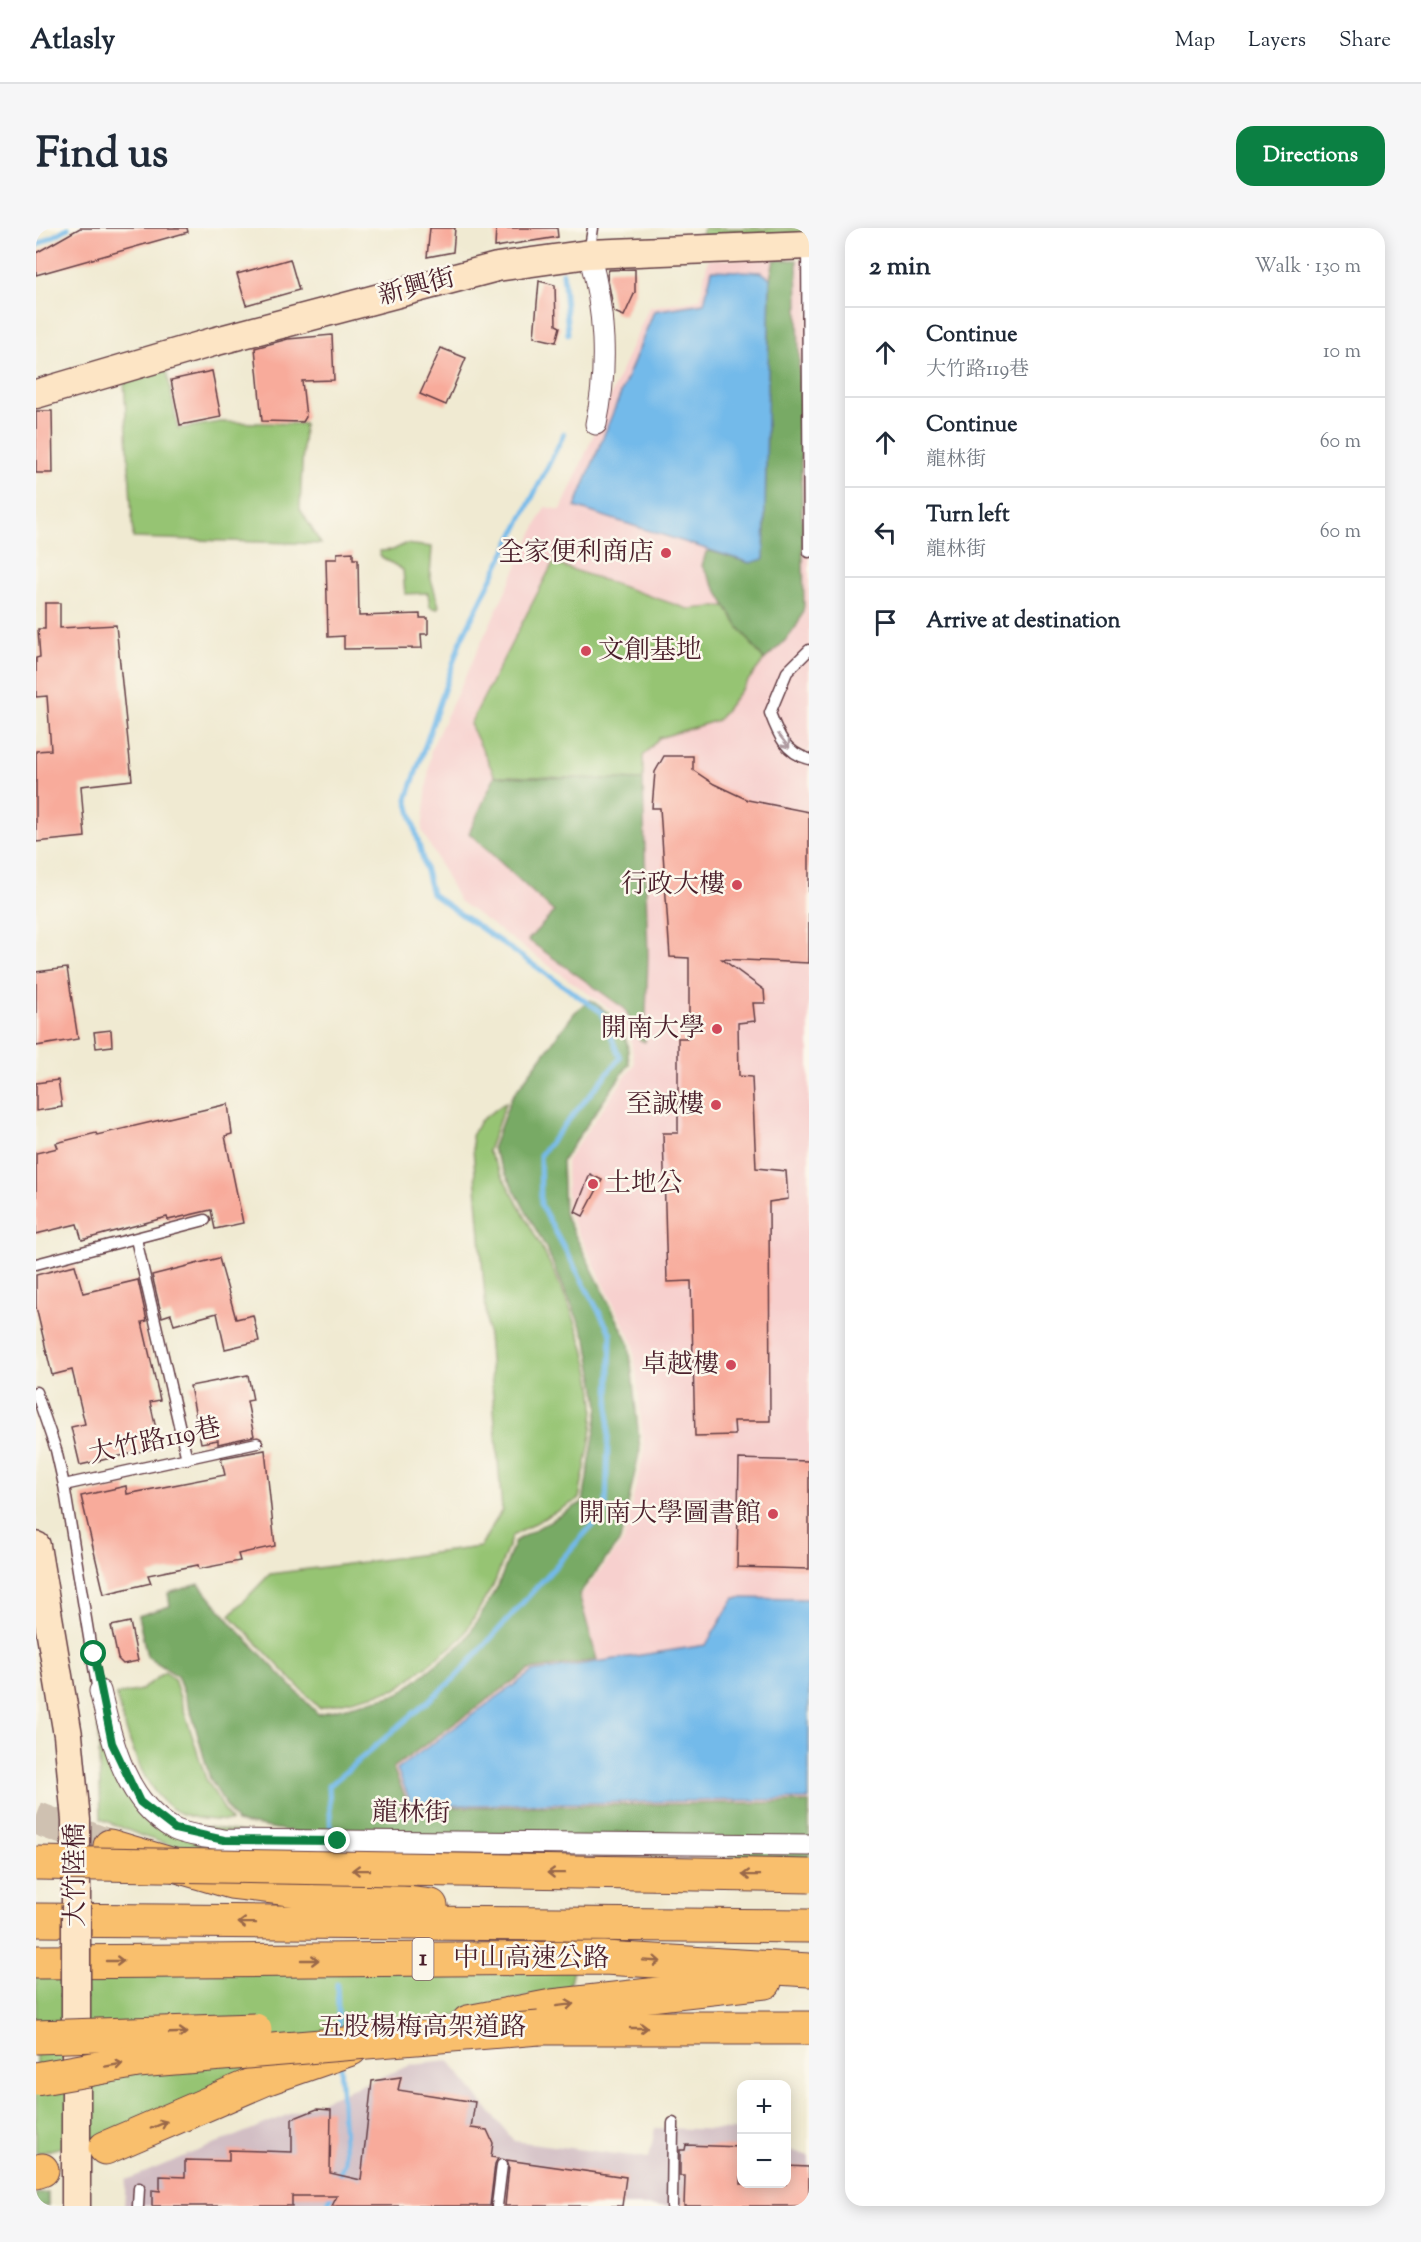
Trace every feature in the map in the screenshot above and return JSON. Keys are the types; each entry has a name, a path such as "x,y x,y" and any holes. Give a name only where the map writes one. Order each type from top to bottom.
{"highway":[{"path":"110,1846 231,1882 597,1926"},
{"path":"36,1863 809,1876"},
{"name":"中山高速公路","path":"36,1920 809,1926"},
{"name":"中山高速公路","path":"36,1962 604,1958 809,1970"},
{"path":"105,2148 265,2079 345,2051 476,2020 552,2006 734,1987 809,1975"},
{"name":"五股楊梅高架道路","path":"36,2037 302,2028 809,2028"},
{"path":"36,2079 138,2061 539,2028"}],"street":[{"name":"新興街","path":"36,394 213,342 591,241 808,245"},
{"path":"591,241 604,345 603,390 596,424"},
{"name":"大竹陸橋","path":"36,1546 69,1746 76,1820 76,2206"},
{"name":"龍林街","path":"95,1692 112,1743 140,1802 175,1829 224,1840 809,1845"}],"lane":[{"path":"808,245 809,552"},
{"path":"809,650 787,672 770,713 781,741 798,756 809,759"},
{"path":"36,1264 205,1220"},
{"path":"136,1239 187,1459"},
{"name":"大竹路119巷","path":"36,1392 56,1450 64,1485 95,1692"},
{"name":"大竹路119巷","path":"64,1485 257,1443"},
{"path":"672,2206 674,2122"},
{"path":"497,2206 502,2164"},
{"path":"138,2206 139,2188"}],"shaded area":[{"name":"開南大學","path":"708,259 809,260 809,1808 406,1813 384,1766 582,1594 623,1542 644,1449 633,1343 567,1211 566,1161 634,1064 631,1042 618,1015 459,901 422,830 431,749 545,507 561,510 649,307 700,299"},
{"path":"449,2061 514,2141 649,2158 655,2128 735,2130 737,2131 737,2188 791,2188 791,2150 809,2156 809,2206 124,2206 126,2180 411,2065"}],"green space":[{"path":"704,228 809,228 809,234 701,237"},
{"path":"774,260 797,260 804,606 794,630 764,660 738,626 702,566 706,552 710,551 750,563 764,558 770,278"},
{"path":"166,367 178,429 220,422 304,424 300,509 321,544 133,538 124,379"},
{"path":"405,544 432,547 430,576 439,606 437,609 430,607 428,593 405,594 403,570 380,556 380,551 393,550"},
{"path":"553,563 688,609 726,606 764,660 718,720 659,738 643,756 643,780 495,776 470,724"},
{"path":"495,776 643,780 648,957 645,1042 640,1040 625,1009 528,940 554,912 469,833"},
{"path":"591,1000 615,1018 627,1042 629,1064 562,1161 564,1213 629,1343 640,1449 620,1541 579,1594 597,1660 529,1670 393,1768 410,1808 809,1802 809,1858 348,1850 312,1835 236,1822 210,1779 193,1718 177,1676 147,1656 138,1616 170,1606 168,1593 199,1584 234,1626 318,1714 399,1694 465,1641 498,1586 515,1541 583,1502 599,1406 587,1340 546,1248 492,1149 511,1098 575,1012"},
{"path":"506,1102 488,1151 554,1273 581,1339 590,1372 594,1414 579,1499 512,1536 495,1582 462,1638 397,1689 319,1708 230,1615 270,1574 480,1547 502,1510 472,1136 480,1121"},
{"path":"165,1672 174,1679 206,1779 231,1821 194,1817 173,1810 149,1784 132,1748 116,1695 141,1690"},
{"path":"97,1699 140,1788 165,1813 186,1824 313,1842 217,1860 142,1836 101,1819"},
{"path":"573,1970 569,1987 463,2012 255,2087 113,2133 36,2154 36,1973"},
{"path":"48,2193 48,2206 36,2206 36,2194"}],"water":[{"path":"712,270 761,272 770,278 764,559 750,563 575,507 654,311 704,303"},
{"path":"734,1598 809,1599 809,1799 412,1806 397,1769 532,1672 706,1645"}],"building":[{"path":"80,228 187,228 188,232 36,275 36,253"},
{"path":"430,228 455,228 453,252 427,257"},
{"path":"496,228 557,228 558,237 495,247"},
{"path":"290,259 299,290 246,305 237,274"},
{"path":"635,269 635,292 624,316 614,312 607,275 609,270"},
{"path":"539,281 555,285 556,325 560,327 556,342 534,337"},
{"path":"332,335 334,380 302,381 306,417 303,422 262,421 255,348 288,339"},
{"path":"441,348 466,358 446,405 420,394"},
{"path":"212,371 221,417 180,425 171,380"},
{"path":"36,411 52,411 53,473 36,473"},
{"path":"353,552 353,559 358,559 359,616 420,614 420,618 428,618 428,634 421,634 422,648 344,649 344,636 328,637 326,559 337,559 337,553"},
{"path":"45,603 60,603 60,628 116,625 132,780 81,786 85,837 36,842 36,751 51,750 47,696 36,697 36,658 40,657 38,629 45,629"},
{"path":"664,756 693,756 693,770 714,784 748,800 809,812 809,963 722,959 764,990 765,1003 753,1003 755,1021 738,1023 739,1076 752,1077 756,1168 786,1171 788,1199 769,1202 770,1421 734,1421 735,1435 695,1436 691,1281 667,1282 663,1133 678,1133 678,1038 689,1038 689,958 670,957 660,808 652,808 655,772"},
{"path":"67,968 78,1039 36,1046 36,972"},
{"path":"111,1030 112,1046 96,1048 94,1032"},
{"path":"58,1080 62,1107 36,1111 36,1083"},
{"path":"228,1104 232,1134 225,1136 243,1223 215,1229 211,1210 168,1220 167,1217 82,1240 77,1224 36,1234 36,1153 58,1148 56,1143"},
{"path":"590,1174 602,1180 583,1216 575,1212"},
{"path":"219,1258 236,1319 253,1315 259,1341 225,1349 217,1313 174,1325 171,1314 162,1317 152,1275"},
{"path":"75,1265 83,1293 138,1280 147,1321 142,1322 160,1400 150,1402 160,1447 80,1465 71,1427 85,1424 72,1370 52,1375 36,1307 36,1275"},
{"path":"248,1375 253,1400 247,1401 254,1436 218,1444 218,1440 201,1443 190,1386"},
{"path":"265,1450 275,1546 238,1554 240,1561 199,1569 198,1565 148,1575 151,1583 104,1594 81,1496 126,1486 127,1494 225,1475 221,1458"},
{"name":"開南大學圖書館","path":"739,1459 809,1461 809,1569 737,1567"},
{"path":"130,1622 138,1661 123,1664 118,1659 111,1626"},
{"path":"401,2077 398,2090 475,2102 471,2128 487,2130 493,2143 491,2157 498,2158 495,2164 490,2206 332,2206 337,2196 292,2196 292,2206 152,2206 152,2190 160,2191 160,2176 185,2177 185,2160 229,2161 229,2150 292,2152 292,2119 317,2109 331,2110 330,2173 361,2180 372,2081"},
{"path":"686,2145 737,2147 737,2188 791,2188 791,2166 809,2167 809,2206 684,2206 685,2176 680,2176 680,2150 685,2150"},
{"path":"507,2160 626,2177 622,2206 505,2206 509,2166"}],"waterway":[{"path":"36,246 68,228"},
{"path":"563,273 568,334"},
{"path":"331,1836 329,1786 455,1678 606,1510 611,1334 541,1205 540,1155 620,1058 601,1012 432,894 407,799 461,640 564,434"},
{"path":"337,1984 339,2033"},
{"path":"337,2181 345,2162 340,2064"},
{"path":"327,2206 334,2190"}],"tunnel":[{"path":"36,1818 110,1846"}],"place":[{"name":"全家便利商店","path":"666,553"},
{"name":"文創基地","path":"586,651"},
{"name":"行政大樓","path":"737,885"},
{"name":"開南大學","path":"717,1029"},
{"name":"至誠樓","path":"716,1105"},
{"name":"土地公","path":"593,1184"},
{"name":"卓越樓","path":"731,1365"},
{"name":"開南大學圖書館","path":"773,1514"}],"route":[{"path":"94,1654 112,1743 140,1802 175,1829 224,1840 338,1841"}]}
